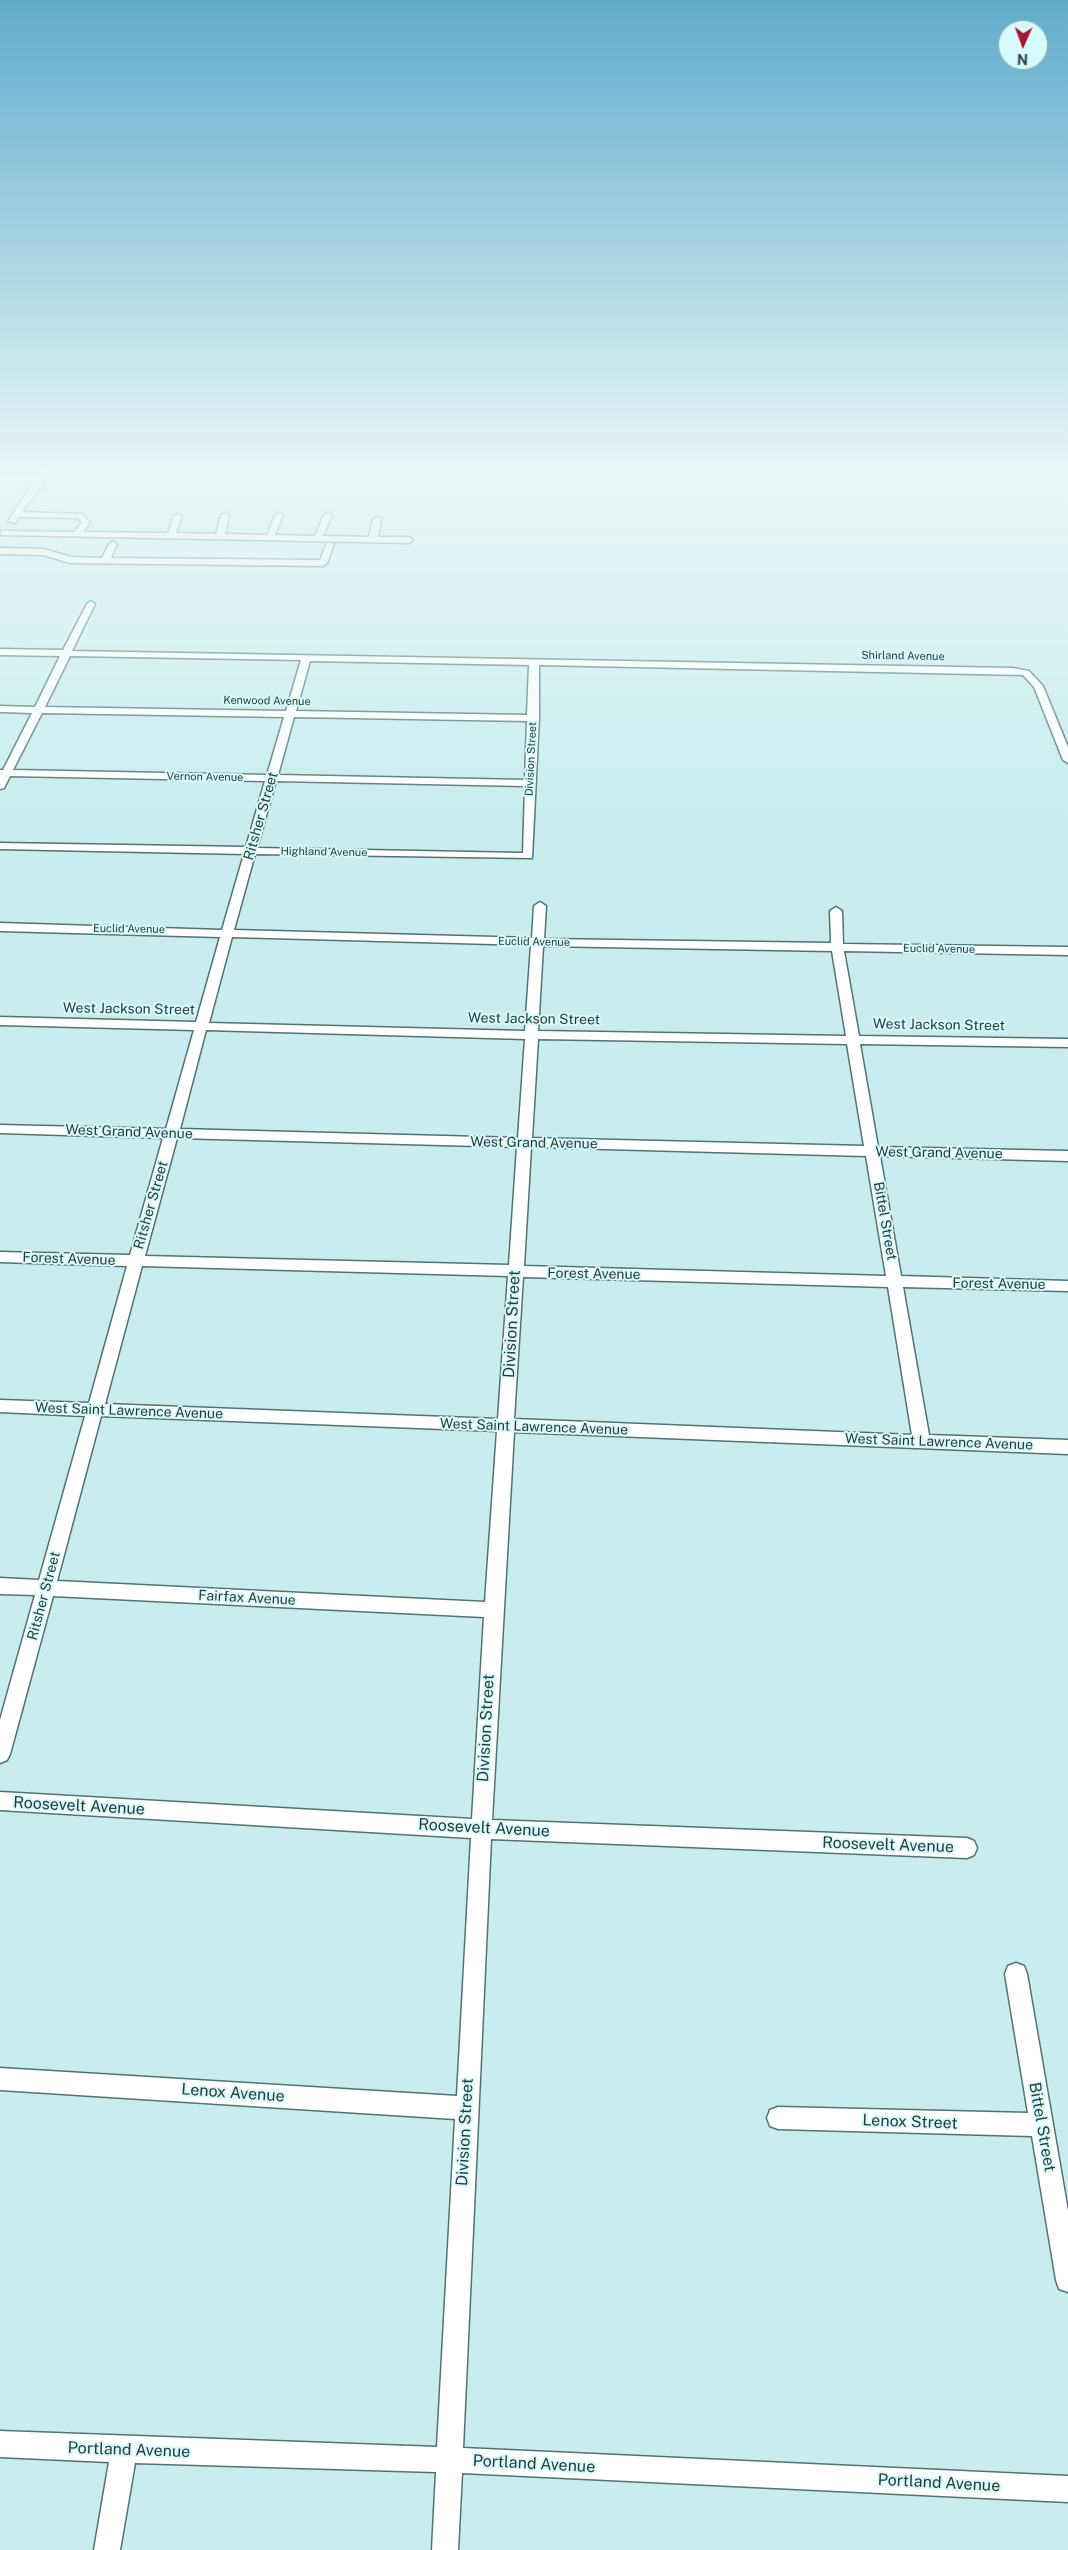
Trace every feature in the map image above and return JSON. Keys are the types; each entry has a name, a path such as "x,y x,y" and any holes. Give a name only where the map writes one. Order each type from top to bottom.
{"street":[{"path":"0,786 3,773 40,709 91,604"},
{"name":"Shirland Avenue","path":"0,652 1004,670 1026,674 1038,686 1068,760"},
{"name":"Ritsher Street","path":"0,1754 227,932 306,658"},
{"name":"Division Street","path":"528,856 534,718 534,661"},
{"name":"Kenwood Avenue","path":"0,708 534,718"},
{"name":"Vernon Avenue","path":"3,773 530,783"},
{"name":"Highland Avenue","path":"0,846 528,856"},
{"name":"Division Street","path":"445,2550 480,1829 540,906"},
{"name":"Bittel Street","path":"836,911 837,947 922,1442"},
{"name":"Euclid Avenue","path":"0,926 537,942 1068,951"},
{"name":"West Jackson Street","path":"0,1021 533,1035 854,1038 1068,1043"},
{"name":"West Grand Avenue","path":"0,1129 1068,1156"},
{"name":"Forest Avenue","path":"0,1257 1068,1286"},
{"name":"West Saint Lawrence Avenue","path":"0,1406 1068,1447"},
{"name":"Fairfax Avenue","path":"0,1586 493,1610"},
{"name":"Roosevelt Avenue","path":"0,1801 480,1829 967,1848"},
{"name":"Bittel Street","path":"1016,1974 1068,2280"},
{"name":"Lenox Avenue","path":"0,2079 466,2108"},
{"name":"Lenox Street","path":"778,2118 1042,2125"},
{"name":"Portland Avenue","path":"0,2444 124,2450 449,2460 1068,2489"},
{"path":"107,2550 124,2450"}]}
